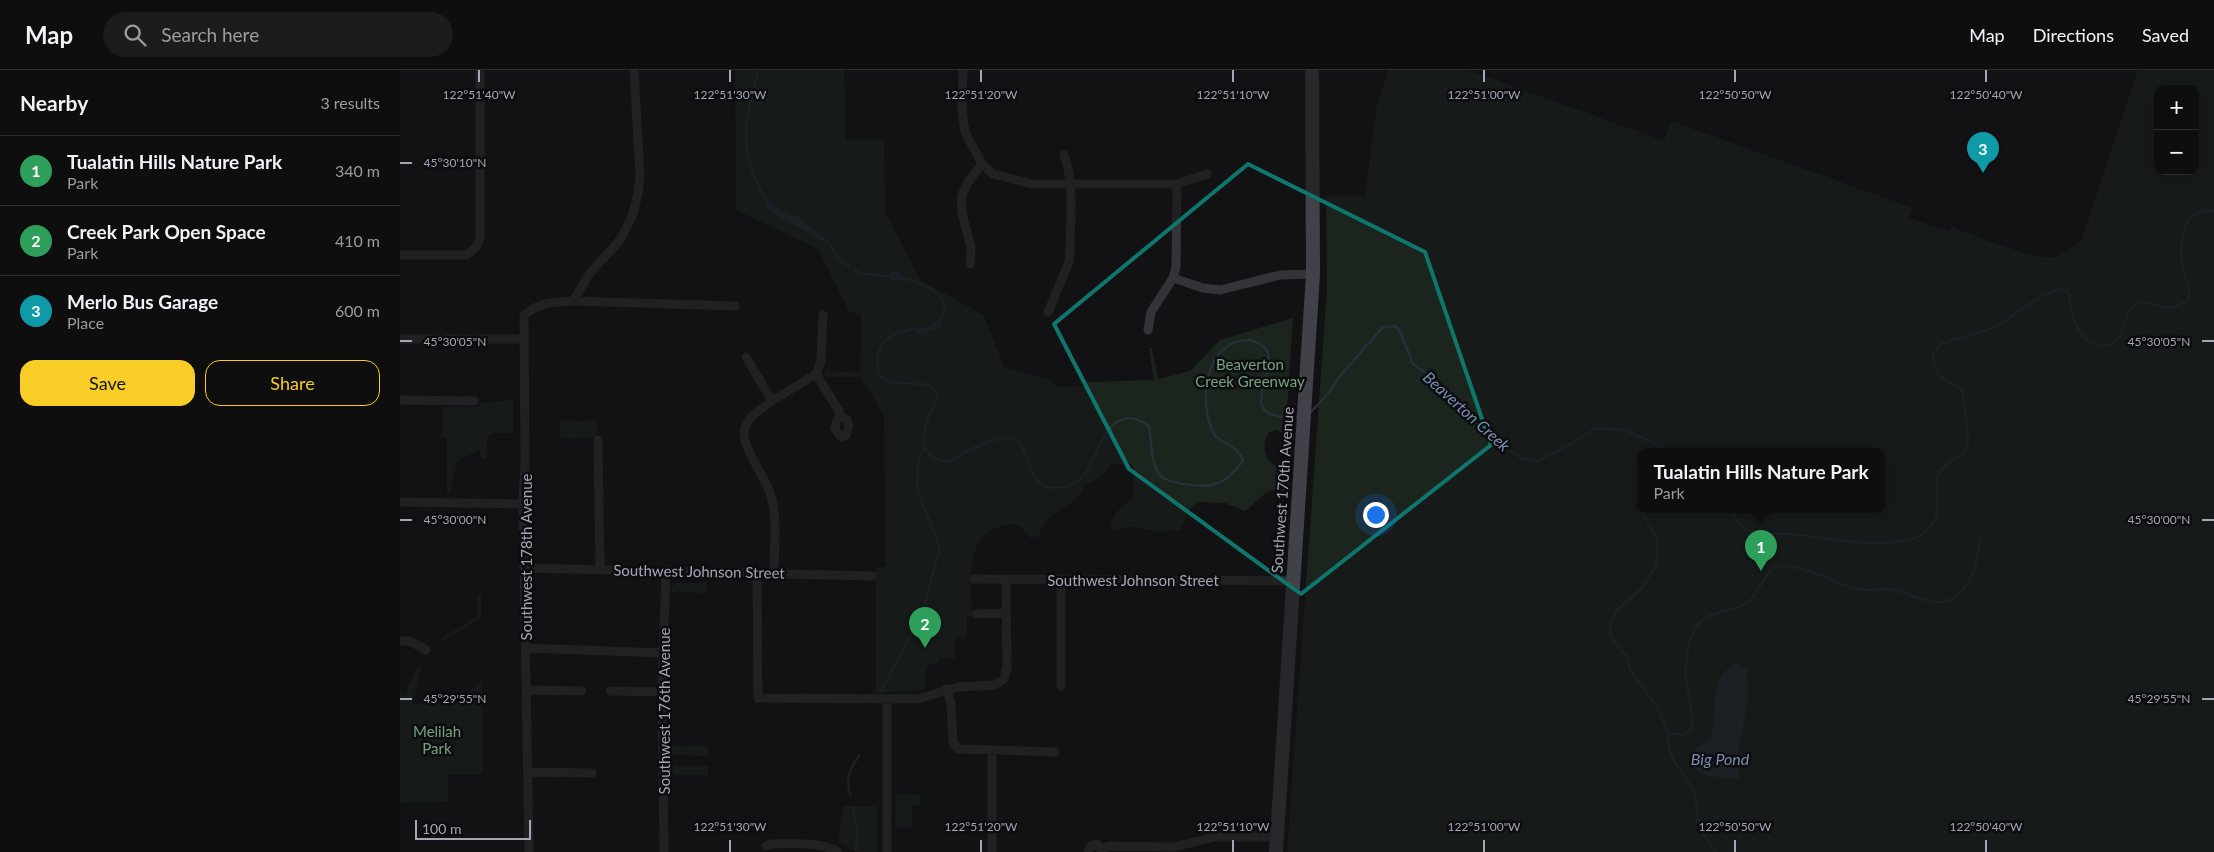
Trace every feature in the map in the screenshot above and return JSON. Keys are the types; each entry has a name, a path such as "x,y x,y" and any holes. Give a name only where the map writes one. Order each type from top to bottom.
{"main road":[{"name":"Southwest 170th Avenue","path":"1276,852 1313,274 1312,70"}],"street":[{"path":"400,255 467,255 477,246 480,238 480,70"},
{"path":"573,301 590,273 620,240 632,217 640,176 634,70"},
{"path":"962,70 962,111 965,132 982,164 993,174 1032,184 1177,184 1207,174"},
{"path":"1048,312 1069,262 1070,183 1068,166 1064,155"},
{"path":"970,264 971,248 962,213 961,197 968,182 982,164"},
{"path":"1148,330 1151,312 1173,278 1177,249 1177,184"},
{"path":"1173,278 1203,288 1220,290 1280,275 1313,274"},
{"name":"Southwest 178th Avenue","path":"529,852 523,504 525,463 524,316 530,309 551,302 735,306"},
{"path":"774,572 773,503 769,490 744,441 744,429 750,417 816,374 821,361 823,315"},
{"path":"400,339 524,339"},
{"path":"746,357 772,401"},
{"path":"816,374 839,411 840,418"},
{"path":"400,400 474,401"},
{"path":"598,440 600,569"},
{"path":"400,502 523,504"},
{"name":"Southwest Johnson Street","path":"525,568 774,572 873,576"},
{"name":"Southwest 176th Avenue","path":"664,852 662,692 666,570"},
{"path":"757,572 758,698 918,699 946,689 995,685 1004,679 1007,667 1006,579"},
{"name":"Southwest Johnson Street","path":"974,579 1292,581"},
{"path":"1061,686 1062,579"},
{"path":"976,614 1007,613"},
{"path":"400,641 410,641 426,650"},
{"path":"526,648 663,653"},
{"path":"946,689 951,703 952,740 954,747 963,750 1055,752"},
{"path":"526,690 582,691"},
{"path":"610,691 662,692"},
{"path":"887,852 888,700"},
{"path":"992,751 992,852"},
{"path":"528,772 592,773"},
{"path":"1088,852 1094,844 1100,846 1103,851 1110,846 1174,848 1215,837 1277,837"},
{"path":"765,848 771,844 811,844 824,846 838,852"}],"highlighted area":[{"path":"1248,164 1425,252 1491,445 1301,594 1129,469 1054,324"}],"green space":[{"name":"Beaverton Creek Greenway","path":"735,70 844,70 846,140 884,140 885,211 920,280 984,315 1004,367 1052,381 1057,387 1087,386 1087,382 1154,380 1149,348 1152,348 1158,379 1190,371 1220,340 1293,318 1287,412 1292,412 1290,437 1277,430 1269,432 1265,445 1267,458 1271,463 1282,467 1290,466 1288,493 1280,490 1269,491 1245,511 1225,503 1198,502 1190,509 1180,530 1158,532 1137,527 1127,527 1113,532 1110,529 1115,514 1133,497 1133,467 1130,463 1125,465 1111,463 1106,473 1086,485 1075,500 1052,515 1045,522 1038,537 1031,538 1025,534 1021,526 1011,524 995,528 985,534 978,543 974,554 971,579 972,616 967,616 967,637 955,637 955,658 939,659 939,663 930,664 926,671 926,690 876,693 876,567 885,567 884,415 860,377 826,377 824,374 826,371 860,372 861,315 849,311 818,249 736,210"},
{"path":"1389,70 1468,70 1664,141 1671,121 1913,208 1909,218 1950,232 1952,227 2002,246 2030,254 2052,257 2068,250 2082,239 2138,70 2214,70 2214,852 1287,852 1327,289 1326,196 1365,196 1377,104"},
{"path":"513,400 513,433 493,433 487,437 487,459 481,459 480,450 457,461 450,492 447,492 447,438 440,437 443,435 443,407 480,407 480,403"},
{"path":"560,420 597,421 597,437 560,439"},
{"path":"676,583 707,583 707,593 672,592 672,587"},
{"path":"477,595 481,595 481,618 442,642 440,639 478,616"},
{"name":"Melilah Park","path":"418,666 422,667 412,704 457,701 482,680 483,774 448,774 448,802 400,803 400,692 405,694"},
{"path":"671,745 708,746 708,756 671,755"},
{"path":"671,765 708,766 708,775 671,775"},
{"path":"896,794 920,795 920,805 912,805 912,827 895,827"},
{"path":"844,806 878,806 877,852 859,852 838,842"}],"water":[{"path":"772,204 790,215 797,216 830,243 772,213 765,207"},
{"path":"895,270 901,276 895,282 889,276"},
{"path":"942,320 940,328 920,334 910,328 924,328"},
{"name":"Big Pond","path":"1735,663 1746,668 1748,678 1747,708 1738,752 1739,779 1719,778 1700,773 1690,765 1690,760 1697,748 1708,742 1712,731 1715,698 1720,679"}],"waterway":[{"name":"Beaverton Creek","path":"758,70 747,120 747,149 752,170 760,190 772,208"},
{"path":"1733,513 1744,528 1757,533 1793,534 1864,543 1899,542 1921,535 1930,527 1935,519 1937,511 1937,478 1944,466 1962,454 1968,440 1962,391 1958,386 1941,377 1932,356 1940,344 1999,325 2045,294 2063,289 2069,294 2074,321 2084,337 2099,346 2106,346 2115,342 2122,332 2127,314 2134,305 2143,302 2171,308 2189,299 2182,262 2184,231 2186,224 2195,214 2209,210 2214,211"},
{"name":"Beaverton Creek","path":"827,241 841,262 849,266"},
{"name":"Beaverton Creek","path":"854,269 860,273 892,277"},
{"name":"Beaverton Creek","path":"900,278 927,287 941,298 944,305 943,314 937,323"},
{"name":"Beaverton Creek","path":"1310,413 1329,393 1340,376 1382,328 1395,326 1400,331 1413,364 1427,374 1440,391 1506,448 1522,459 1538,461 1596,428 1624,430 1661,448"},
{"name":"Beaverton Creek","path":"913,329 896,334 880,347 877,363 878,373 887,381 893,383 929,386 938,395 925,428 924,445 928,452 934,458 949,461 988,442 1013,438 1022,449 1038,481 1048,487 1066,487 1081,478 1108,431 1116,423 1125,419 1136,419 1149,426 1154,464 1160,475 1164,478 1178,483 1203,486 1215,484 1232,474 1243,459 1234,448 1214,434 1206,405 1206,389 1209,374 1215,360 1223,349 1236,342 1251,340 1260,344 1267,351 1269,359 1268,369 1261,398 1262,406 1267,412 1277,416 1300,417"},
{"path":"881,691 922,614 940,548 917,489 918,461 924,448"},
{"name":"Beaverton Creek","path":"1643,513 1658,540 1656,566 1643,587 1617,610 1610,626 1610,636 1627,657 1630,670 1659,710 1668,733 1669,749 1675,763 1695,791 1697,815 1702,832 1716,852"},
{"path":"1668,733 1684,735 1691,730 1692,716 1686,680 1686,664 1691,637 1695,629 1707,616 1747,603 1773,567 1795,567 1857,589 1890,589 1920,599 1935,602 1947,601 1957,596 1970,579 1981,535"},
{"path":"850,795 849,774 859,756"},
{"path":"853,807 857,830 856,850"}],"place":[{"name":"Merlo Bus Garage","path":"1983,173"},
{"name":"Tualatin Hills Nature Park","path":"1761,571"},
{"name":"Creek Park Open Space","path":"925,648"}]}
